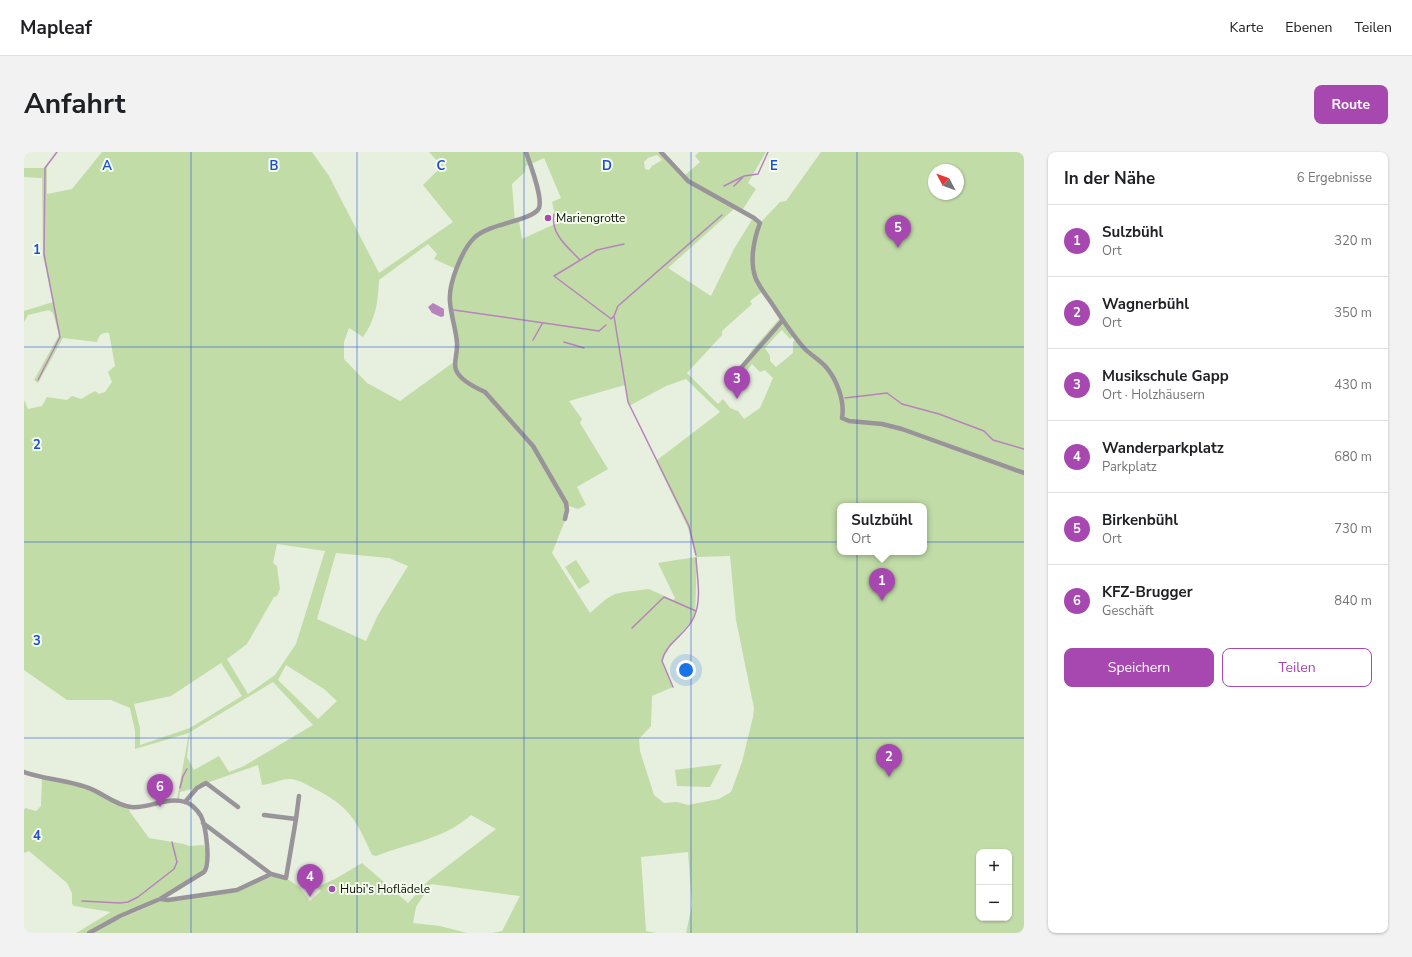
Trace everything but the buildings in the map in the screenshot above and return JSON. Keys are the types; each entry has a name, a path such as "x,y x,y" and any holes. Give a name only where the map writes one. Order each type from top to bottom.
{"street":[{"path":"526,152 540,204 538,209 531,214 484,230 470,242 450,287 450,303 457,340 456,371 476,388 485,392 533,446 566,503 567,510 565,519"},
{"path":"661,152 688,181 759,220 760,223 753,251 753,265 756,279 783,320 805,349 825,366 833,377 840,391 842,418 848,421 882,424 902,429 1024,473"},
{"path":"733,377 783,320"},
{"path":"24,772 86,787 126,806 134,807 164,802 185,802 195,809 203,822 271,874 286,878 299,796"},
{"path":"185,802 197,788 206,784 238,807"},
{"path":"264,815 296,819"},
{"path":"89,933 120,916 160,899 199,875 207,867 208,860 203,822"},
{"path":"160,899 168,900 238,890 271,874"}],"green space":[{"path":"56,152 47,165 47,194 72,189 102,152 312,152 329,176 379,273 453,222 423,185 442,166 429,152 525,152 528,165 526,166 525,172 512,184 515,222 519,221 522,239 557,223 552,202 561,198 544,158 531,164 528,152 662,152 665,159 681,177 700,162 695,156 699,152 766,152 748,183 756,189 743,209 735,208 668,268 711,296 734,249 753,218 760,223 780,202 786,201 821,152 1024,152 1024,933 686,933 692,905 688,852 641,857 646,931 656,933 492,933 502,931 520,896 431,884 416,907 413,923 440,926 467,933 92,933 110,923 159,902 238,892 267,876 286,878 299,887 310,901 321,891 317,887 335,879 362,863 408,903 428,881 496,829 471,815 450,830 426,840 376,856 372,855 356,823 335,801 295,780 286,779 262,785 258,765 198,786 192,792 192,789 180,792 179,799 177,799 189,733 135,749 135,731 130,708 111,700 67,700 24,670 24,400 28,409 42,406 47,397 67,400 72,396 81,399 95,391 99,394 105,392 112,382 108,372 115,366 109,333 104,333 101,335 97,342 63,338 38,383 34,380 59,335 53,313 49,310 28,315 24,322 24,311 53,302 43,256 42,178 24,177 24,168 44,168","holes":["657,155 662,160 652,166 649,170 645,169 644,162 648,158","428,244 437,254 434,259 456,269 449,292 458,359 400,401 367,383 344,359 344,342 349,328 363,337 371,323 377,303 379,280","763,291 781,317 752,350 734,379 737,382 752,364 760,372 765,370 773,378 760,408 744,419 738,411 730,408 723,399 718,404 687,373 722,335 722,331 752,304 750,301","782,330 790,339 794,336 796,339 793,342 793,353 776,367 770,361 770,356 765,348","686,379 720,412 656,461 688,528 696,557 658,563 675,598 673,600 649,589 624,592 615,594 606,599 590,613 552,553 568,513 569,506 578,509 586,505 577,487 608,469 580,423 582,419 569,401 625,385 629,406 666,386","277,544 325,551 296,644 275,675 248,694 227,659 247,644 274,597 277,596 280,589 277,566 273,563","336,553 389,558 408,566 378,615 366,641 317,619","730,556 736,620 754,708 753,717 742,762 731,792 719,799 688,805 677,802 664,803 654,795 640,751 639,739 651,726 652,696 673,687 663,665 662,659 668,647 695,617 697,557","221,663 242,696 190,728 140,745 140,728 134,704 171,696","286,665 324,689 337,701 318,719 278,680","273,682 313,725 244,766 229,772 219,756 194,770 187,757 190,732"]},
{"path":"576,560 590,582 579,589 565,567"},
{"path":"722,764 710,787 677,786 675,770"},
{"path":"42,778 86,788 129,808 130,812 149,838 189,846 204,845 207,860 202,871 147,904 126,911 86,933 76,933 111,912 74,906 72,904 72,893 67,883 29,851 24,853 24,810 25,808 36,811 41,806"}],"shaded area":[{"path":"433,303 444,309 444,316 441,317 432,313 428,307"}],"waterway":[{"path":"38,380 60,337 44,254 45,168 57,152"},
{"path":"734,186 744,176 758,174 768,152"},
{"path":"724,186 742,177"},
{"path":"554,214 553,221 557,234 565,245 580,260"},
{"path":"696,555 689,526 628,402 614,316 618,306 722,215"},
{"path":"614,316 611,319 554,276 597,250 624,244"},
{"path":"454,310 599,331 606,325"},
{"path":"533,340 542,324"},
{"path":"564,342 584,348"},
{"path":"845,398 887,393 902,404 939,414 984,431 993,440 1024,449"},
{"path":"673,687 662,661 668,648 687,628 694,617 698,603 696,558"},
{"path":"632,628 664,597 696,611"},
{"path":"180,788 183,776 187,769"},
{"path":"82,901 120,903 128,902 138,897 174,869 177,862 172,842"}],"place":[{"name":"Mariengrotte","path":"548,218"},
{"name":"Birkenbühl","path":"898,248"},
{"name":"Musikschule Gapp","path":"737,399"},
{"name":"Sulzbühl","path":"882,601"},
{"name":"Wagnerbühl","path":"889,777"},
{"name":"KFZ-Brugger","path":"160,807"},
{"name":"Hubi's Hoflädele","path":"332,889"},
{"name":"Wanderparkplatz","path":"310,897"}]}
